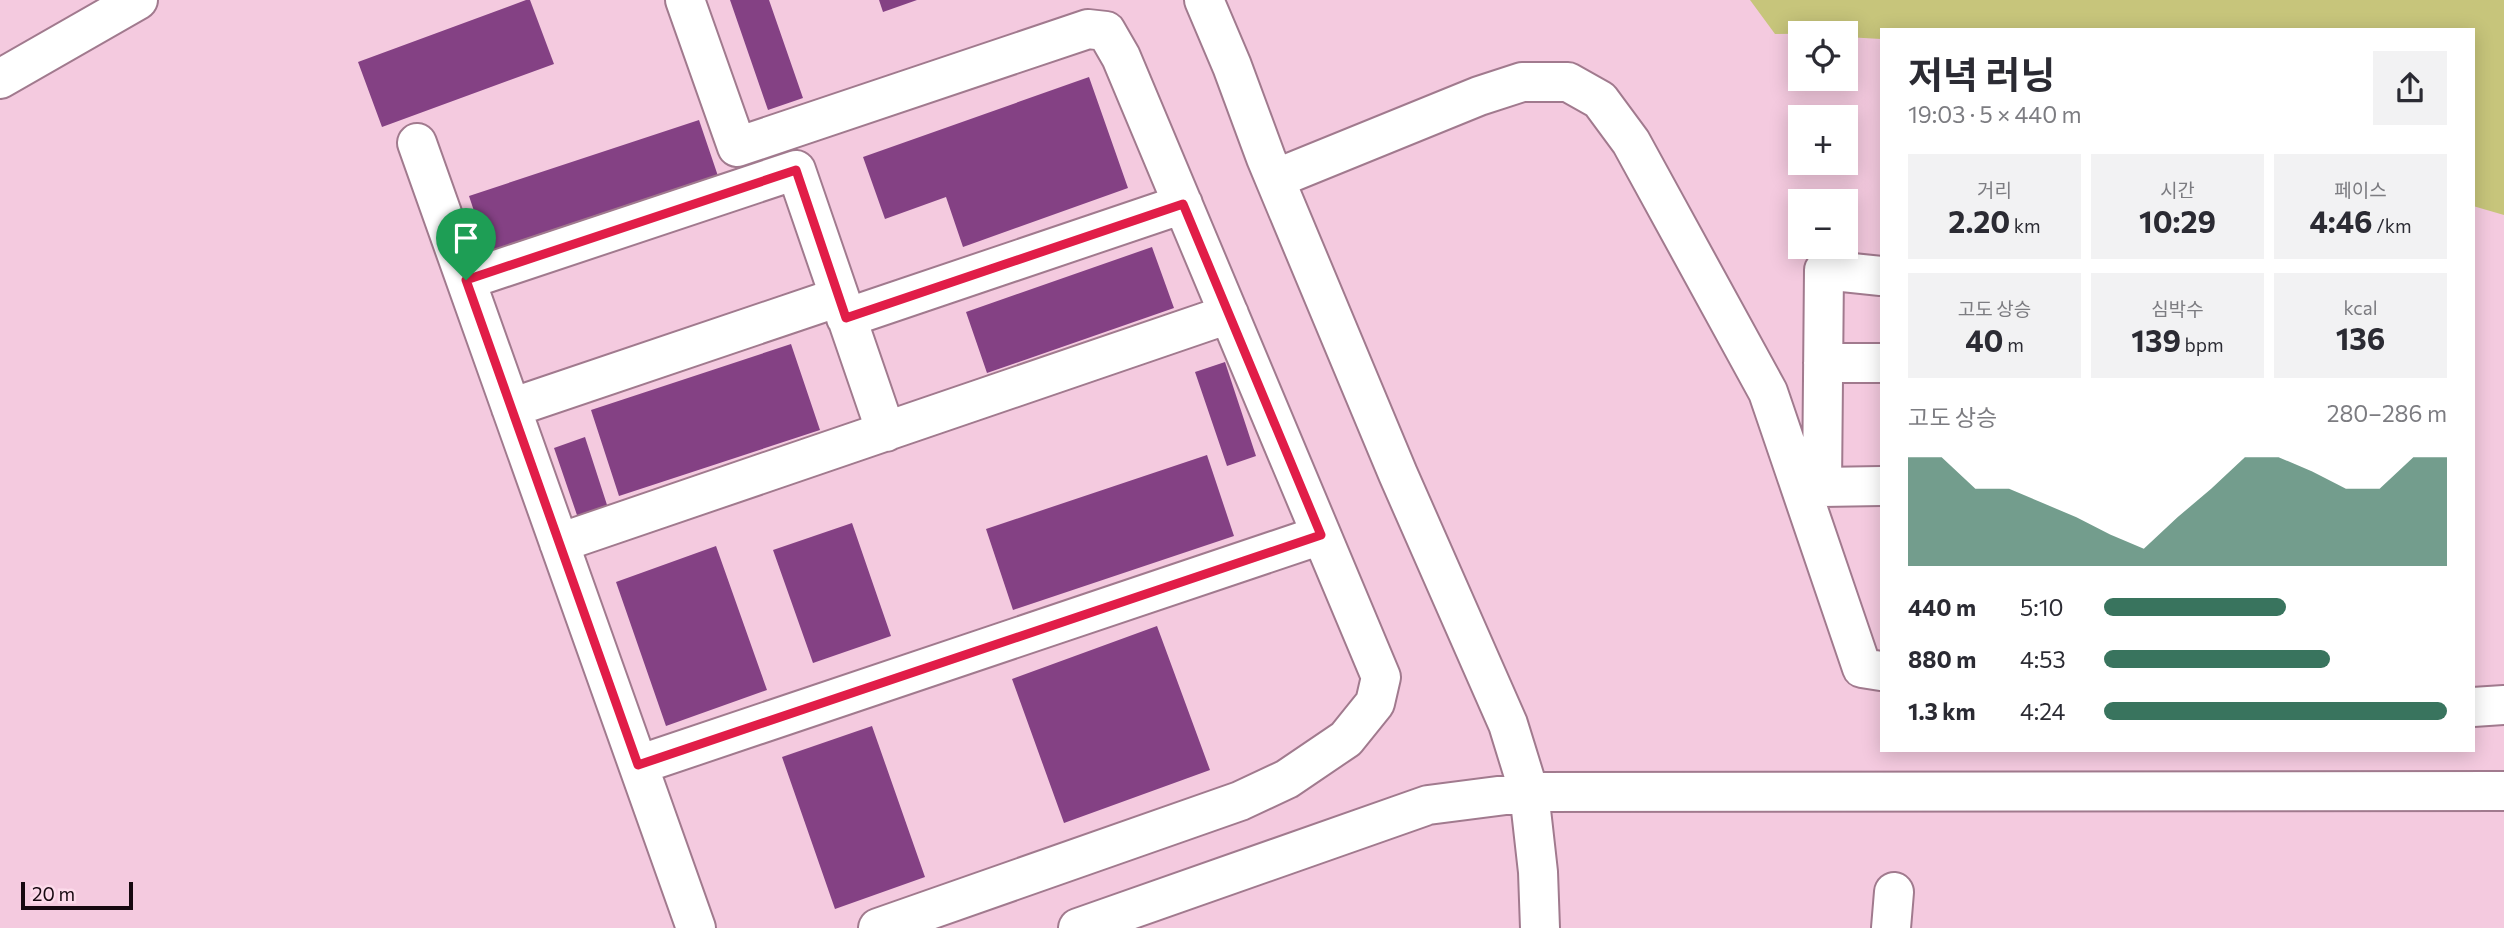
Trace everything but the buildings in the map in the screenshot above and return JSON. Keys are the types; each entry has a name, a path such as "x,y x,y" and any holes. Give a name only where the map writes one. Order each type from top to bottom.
{"street":[{"path":"0,79 138,0"},
{"path":"685,0 737,147 1088,29 1106,31 1121,57 1381,677 1375,704 1346,739 1287,779 1240,801 878,928"},
{"path":"1204,0 1398,474 1508,724 1529,792 1538,872 1540,928"},
{"path":"1275,179 1479,96 1521,82 1568,82 1600,100 1631,142 1768,392 1812,490 1861,668 1880,671"},
{"path":"784,131 886,432"},
{"path":"417,144 696,928"},
{"path":"466,280 796,170"},
{"path":"511,408 1183,204"},
{"path":"1812,490 1823,363 1824,270 1880,276"},
{"path":"559,543 1229,314"},
{"path":"1823,363 1880,363"},
{"path":"1812,490 1880,486"},
{"path":"638,765 1321,535"},
{"path":"2475,706 2504,705"},
{"path":"1079,928 1428,805 1529,792 2504,791"}],"shaded area":[{"path":"1750,0 2504,0 2504,215 2475,207 2475,28 1880,28 1880,39 1858,38 1858,21 1788,21 1788,34 1775,34"}],"route":[{"path":"796,170 846,318 1183,204 1321,535 638,765 466,280 796,170"}]}
